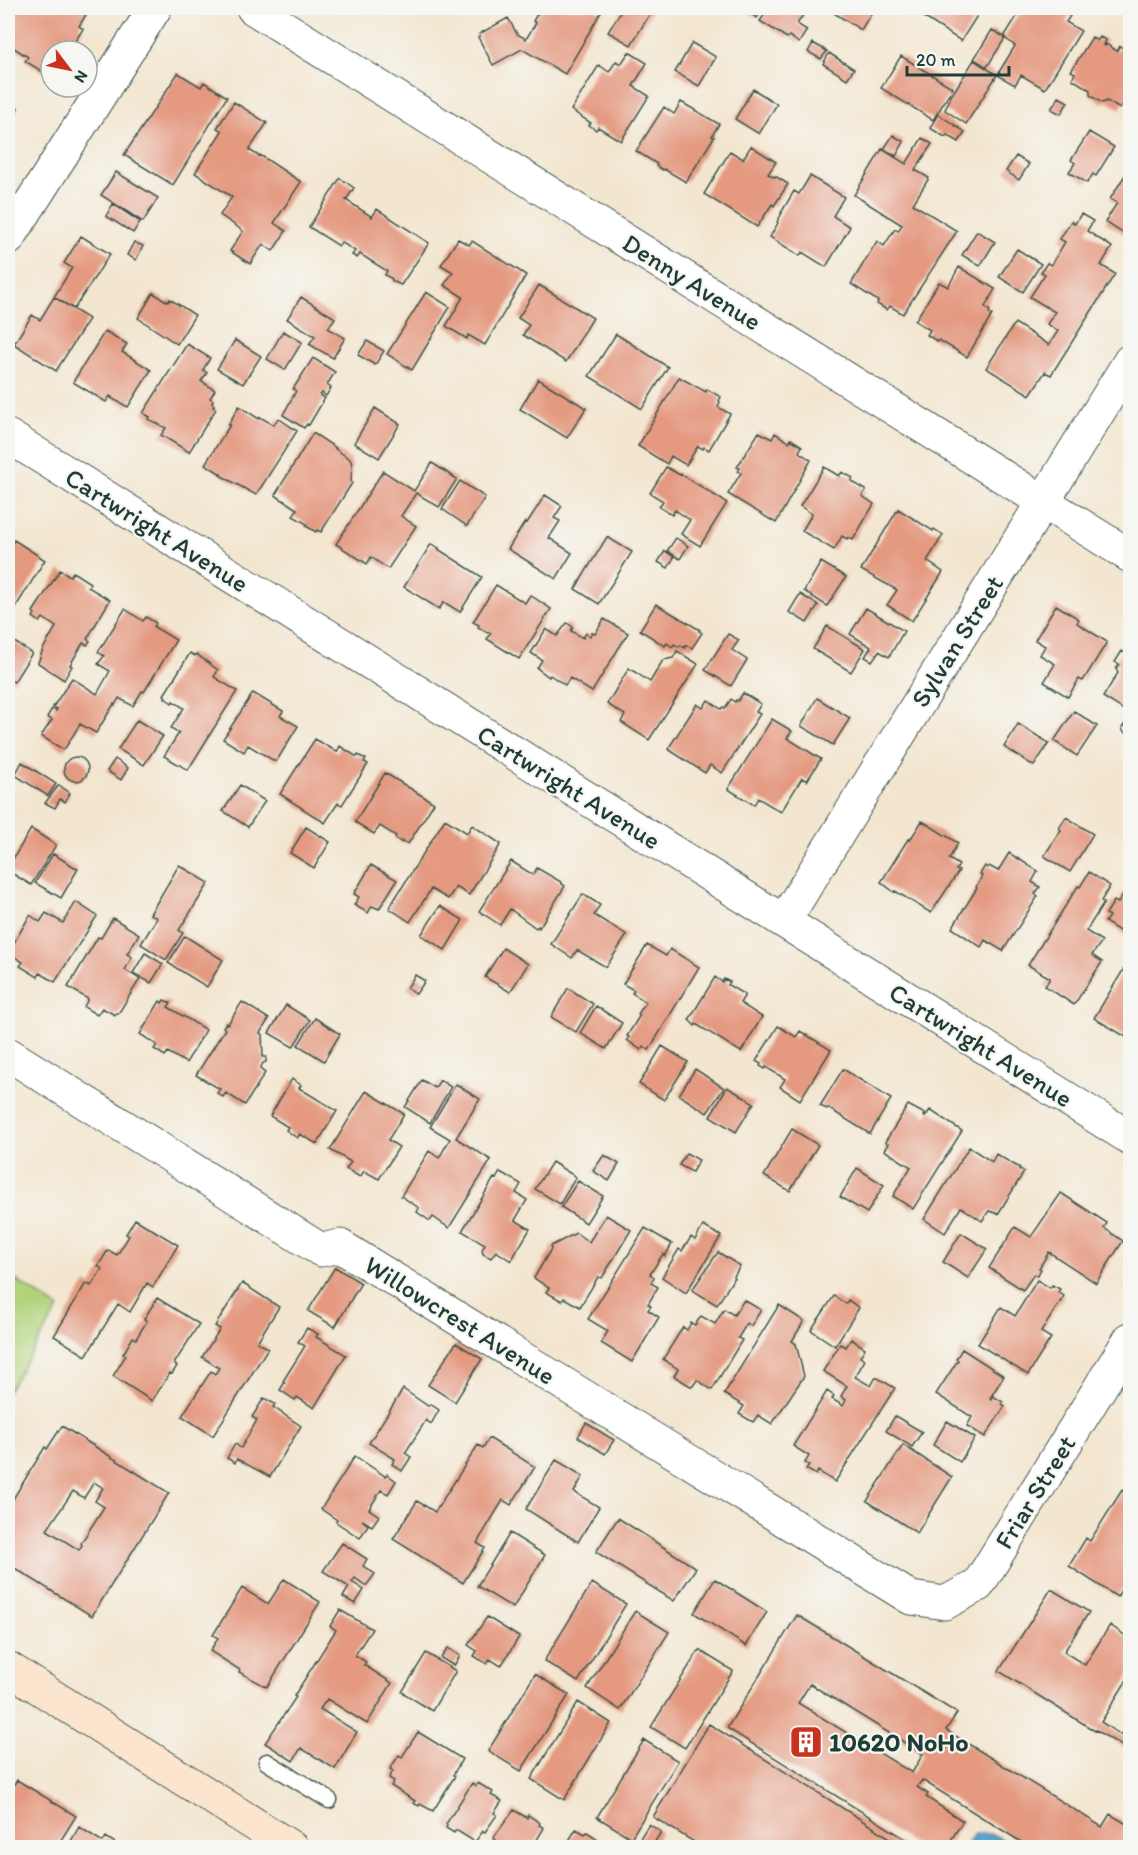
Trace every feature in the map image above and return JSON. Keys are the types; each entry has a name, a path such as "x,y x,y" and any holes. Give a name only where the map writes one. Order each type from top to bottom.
{"main road":[{"path":"8,1668 292,1848"}],"street":[{"path":"8,239 155,8"},
{"name":"Denny Avenue","path":"253,8 1131,556"},
{"name":"Sylvan Street","path":"784,921 1131,361"},
{"name":"Cartwright Avenue","path":"8,436 1131,1138"},
{"name":"Willowcrest Avenue","path":"8,1054 321,1250 340,1246 911,1598"},
{"name":"Friar Street","path":"911,1598 945,1603 978,1585 1131,1339"}],"lane":[{"path":"267,1762 329,1800"}],"green space":[{"path":"8,1275 59,1308 8,1391"}],"water":[{"path":"975,1833 994,1836 1010,1847 968,1847 966,1844"}],"building":[{"path":"15,8 90,8 79,26 83,29 77,39 39,39 39,70 25,61 28,57 8,44 8,20"},
{"path":"449,8 464,8 460,14"},
{"path":"545,8 593,8 601,12 565,74 522,49 493,65 478,37 479,34 508,18 517,34 526,39 536,23 533,21 540,9 543,11"},
{"path":"623,8 653,9 631,45 608,32"},
{"path":"741,8 764,8 757,18"},
{"path":"769,8 808,8 797,24 807,30 799,43 760,21"},
{"path":"838,8 876,8 861,30 834,13"},
{"path":"920,8 982,8 961,41 917,13"},
{"path":"1022,8 1049,8 1057,13 1059,10 1070,16 1066,22 1081,31 1045,89 1021,75 1015,85 999,76 999,72 1015,46 1005,38 987,67 974,59 992,30 1004,37"},
{"path":"1092,37 1097,41 1100,37 1106,40 1105,46 1106,44 1117,51 1120,46 1130,53 1130,93 1120,109 1107,101 1102,103 1090,95 1090,90 1072,79 1075,73 1071,71"},
{"path":"692,43 716,57 699,86 675,72"},
{"path":"813,43 827,51 821,59 808,52"},
{"path":"629,52 647,63 633,86 649,96 621,141 598,127 596,130 589,125 591,123 571,110 599,65 609,72 616,61 621,64"},
{"path":"829,53 854,69 847,79 823,64"},
{"path":"901,56 953,88 933,120 881,88"},
{"path":"974,60 997,75 966,124 945,110 951,96"},
{"path":"178,73 201,87 204,82 227,97 173,185 124,155"},
{"path":"753,89 777,104 759,134 735,119"},
{"path":"1059,97 1068,102 1061,114 1051,109"},
{"path":"8,101 18,108 8,125"},
{"path":"234,102 267,123 249,150 301,182 274,223 286,231 273,251 263,244 250,264 230,251 243,231 220,215 232,197 195,173 222,131 217,128"},
{"path":"681,102 719,124 712,136 714,137 686,182 656,166 657,164 636,151 664,107 674,114"},
{"path":"938,114 965,132 959,142 930,128"},
{"path":"1089,132 1114,147 1096,176 1093,174 1087,183 1069,172 1075,163 1071,160"},
{"path":"893,135 904,142 896,156 884,149"},
{"path":"1130,135 1130,148 1125,144"},
{"path":"922,138 932,144 915,170 929,178 913,204 957,231 903,314 890,306 887,310 877,304 878,301 851,284 877,241 884,246 895,229 898,231 902,225 854,195 882,149 906,164"},
{"path":"751,146 776,162 768,174 788,184 757,227 704,194 730,151 743,159"},
{"path":"1016,156 1029,164 1019,180 1006,171"},
{"path":"116,172 158,198 143,222 101,195"},
{"path":"1127,172 1130,174 1130,238 1105,222 1117,203 1110,199"},
{"path":"810,176 844,197 833,216 850,227 826,267 802,252 800,256 770,237 794,191 799,194"},
{"path":"340,178 354,188 346,200 372,217 377,209 429,243 401,285 385,275 387,271 360,254 357,258 352,255 355,251 341,242 339,246 309,227"},
{"path":"113,204 140,222 133,233 106,216"},
{"path":"1081,214 1093,221 1087,231 1112,247 1101,265 1115,274 1051,375 1045,372 1030,395 986,368 1015,323 1049,345 1058,331 1047,324 1055,312 1030,297 1045,274 1041,272 1047,263 1051,265 1065,242 1060,239 1071,221 1075,224"},
{"path":"977,231 995,242 980,266 962,255"},
{"path":"81,236 110,254 74,309 54,297 72,268 64,263"},
{"path":"458,239 469,245 472,241 526,275 485,345 468,335 467,339 446,326 463,297 444,285 453,272 441,265"},
{"path":"134,242 143,246 136,260 127,255"},
{"path":"1017,249 1041,264 1023,292 999,277"},
{"path":"959,267 995,289 985,307 992,315 967,357 927,335 930,330 915,321 939,282 948,287"},
{"path":"539,285 593,318 566,362 523,335 529,325 518,318"},
{"path":"426,292 450,307 412,370 387,354"},
{"path":"153,293 168,302 170,299 195,315 177,344 138,318"},
{"path":"54,297 89,319 56,371 14,344 32,315 40,320"},
{"path":"301,297 335,318 328,328 345,338 333,358 309,344 315,336 287,319"},
{"path":"105,331 127,344 122,352 151,370 128,407 110,396 106,402 73,382"},
{"path":"283,331 302,342 285,370 267,359"},
{"path":"616,334 668,367 642,409 589,376"},
{"path":"235,340 261,356 243,384 217,369"},
{"path":"367,341 384,351 375,365 358,355"},
{"path":"187,344 210,358 203,370 207,373 201,381 215,390 210,398 216,409 189,452 161,435 166,428 148,419 150,417 143,413"},
{"path":"313,358 335,372 327,385 331,388 326,396 322,393 320,395 325,398 309,425 307,424 304,428 283,415 296,391 293,389"},
{"path":"679,377 706,392 707,389 721,397 718,407 730,414 709,450 698,446 686,465 671,456 667,464 638,446"},
{"path":"538,379 586,408 567,438 520,409"},
{"path":"239,406 259,419 260,417 274,425 278,418 297,431 256,495 205,464 230,425 228,425"},
{"path":"375,408 400,424 379,458 354,443"},
{"path":"759,432 772,439 775,433 789,442 791,439 802,446 799,452 811,460 776,523 728,494 741,473 738,471 740,468 737,467"},
{"path":"313,433 350,459 352,464 352,483 321,532 317,530 316,532 293,516 297,509 275,495"},
{"path":"432,463 457,479 439,507 416,493 401,516 416,526 388,569 371,557 367,564 336,544 383,471 414,491"},
{"path":"666,467 727,503 700,546 681,534 690,520 675,510 672,515 659,507 663,501 650,493"},
{"path":"824,467 839,476 842,472 853,478 851,481 866,490 862,496 874,504 853,540 842,536 834,550 802,531 812,514 800,506"},
{"path":"460,481 485,497 467,526 442,509"},
{"path":"545,495 562,506 554,518 560,521 549,538 572,553 556,579 508,549"},
{"path":"898,509 943,535 927,561 943,572 912,621 887,605 897,590 861,570"},
{"path":"607,537 632,552 599,604 575,589"},
{"path":"676,538 688,546 680,559 667,551"},
{"path":"14,540 45,560 14,610 8,606 8,546 10,547"},
{"path":"431,544 482,577 460,612 444,602 439,609 404,587"},
{"path":"665,551 674,557 668,568 658,562"},
{"path":"821,562 846,577 827,606 804,591"},
{"path":"60,570 70,576 73,572 90,583 88,587 110,600 87,639 90,641 87,645 83,643 64,680 38,663 56,627 43,618 40,622 33,617 35,614 33,612"},
{"path":"496,585 525,603 530,595 551,609 519,659 487,639 491,633 473,622"},
{"path":"800,594 818,605 807,623 789,612"},
{"path":"656,604 700,630 702,633 692,648 686,645 685,648 680,645 679,647 674,644 672,647 667,643 665,646 640,630"},
{"path":"1056,605 1079,619 1077,623 1107,642 1083,681 1079,679 1068,697 1044,682 1055,664 1040,655 1045,646 1035,640"},
{"path":"866,608 904,631 889,657 879,651 872,661 865,657 871,647 850,634"},
{"path":"125,609 143,621 146,617 156,623 154,627 176,640 133,706 119,698 96,733 80,724 64,750 41,736 52,720 47,717 52,709 56,711 57,709 53,707 72,678 97,694 110,671 98,664 104,656 98,652"},
{"path":"604,619 628,633 592,692 570,678 565,685 537,668 542,660 531,653 546,629 557,636 567,623 573,627 571,631 583,638 586,633 590,636 592,633 595,634"},
{"path":"827,626 865,649 851,672 813,649"},
{"path":"728,634 739,640 732,650 747,660 731,686 705,670"},
{"path":"8,638 32,653 14,682 10,680 8,683"},
{"path":"1129,649 1130,714 1103,697 1118,673 1116,669 1119,664 1115,662 1122,651 1126,654"},
{"path":"677,651 698,664 649,740 621,722 625,715 607,704 629,668 650,682 663,660 673,658"},
{"path":"190,653 195,656 196,654 218,670 214,677 237,691 188,770 164,756 179,733 171,728 184,708 173,701 172,703 164,695"},
{"path":"253,693 283,711 280,716 298,726 276,762 248,745 244,752 223,739"},
{"path":"743,693 761,704 756,712 760,714 722,773 710,765 705,773 668,749 697,704 703,708 708,700 721,709 725,708 731,699 738,701"},
{"path":"817,698 850,718 833,745 801,726"},
{"path":"1074,711 1097,726 1077,756 1054,741"},
{"path":"1130,716 1130,736 1122,728"},
{"path":"772,719 792,731 787,738 821,759 807,781 802,778 781,812 758,798 754,805 728,789"},
{"path":"137,720 163,736 144,765 118,749"},
{"path":"1018,724 1049,743 1034,766 1004,747"},
{"path":"315,739 337,752 340,746 357,757 358,755 366,759 364,762 368,764 342,805 338,803 325,823 280,794"},
{"path":"76,757 84,761 88,769 84,777 76,781 68,777 64,769 68,761"},
{"path":"115,759 128,768 121,780 107,771"},
{"path":"22,762 56,784 48,796 15,775"},
{"path":"385,773 434,803 408,844 403,841 402,843 395,838 396,836 380,826 374,834 355,822"},
{"path":"59,785 70,793 65,802 60,799 55,808 45,803"},
{"path":"240,785 265,801 248,827 223,811"},
{"path":"1066,817 1093,834 1070,872 1044,856 1061,830 1059,828"},
{"path":"445,819 467,833 472,825 501,844 469,895 456,887 448,899 431,889 410,922 389,908"},
{"path":"922,821 958,843 949,859 959,865 956,870 959,871 931,913 881,882"},
{"path":"306,827 330,842 314,868 290,853"},
{"path":"31,829 56,845 31,885 8,871 8,867"},
{"path":"1009,853 1038,871 1032,882 1040,887 1035,894 1038,896 1003,951 985,940 981,947 952,928 977,888 982,876 980,874 985,866 998,871"},
{"path":"53,854 78,869 61,898 35,883"},
{"path":"511,861 533,875 537,868 565,886 539,928 510,909 500,925 479,911"},
{"path":"179,865 209,883 179,930 183,933 166,960 141,944 157,918 150,914"},
{"path":"371,865 397,880 379,909 372,906 368,913 354,905 359,897 354,894"},
{"path":"1089,872 1110,886 1101,901 1104,903 1086,931 1102,941 1092,955 1102,962 1074,1005 1045,986 1050,978 1028,965"},
{"path":"1130,882 1130,938 1105,922 1109,916 1106,914 1114,901 1118,903"},
{"path":"583,894 600,905 594,915 627,935 606,967 577,950 572,958 551,944"},
{"path":"76,902 97,916 55,982 40,973 38,977 20,966 23,962 8,953 30,915 40,922 46,913 63,923"},
{"path":"440,906 463,920 445,950 421,935"},
{"path":"113,918 139,934 127,954 132,957 125,970 140,979 118,1014 115,1015 102,1008 97,1015 84,1007 88,999 68,987 98,937 101,938"},
{"path":"185,936 223,960 207,987 168,963"},
{"path":"647,945 666,956 670,949 699,967 649,1050 643,1046 641,1050 627,1040 629,1037 627,1036 646,1002 632,993 634,990 623,984"},
{"path":"503,948 528,964 510,992 485,977"},
{"path":"145,953 163,964 151,983 133,973"},
{"path":"1125,967 1130,970 1130,1031 1126,1037 1094,1018"},
{"path":"415,975 425,981 416,994 407,988"},
{"path":"715,977 722,982 724,979 730,982 728,985 745,995 740,1003 762,1017 741,1052 696,1024 695,1026 689,1020"},
{"path":"568,988 593,1004 576,1032 551,1017"},
{"path":"164,1000 171,1003 168,1007 206,1030 186,1063 168,1052 165,1056 154,1049 157,1045 140,1034 160,1001 162,1003"},
{"path":"242,1002 269,1019 260,1033 262,1034 263,1057 266,1057 266,1062 260,1069 265,1073 245,1105 226,1093 223,1097 217,1093 220,1089 196,1075 225,1029 223,1027 226,1023 228,1024"},
{"path":"286,1005 310,1020 293,1047 269,1033"},
{"path":"596,1006 622,1023 606,1049 580,1033"},
{"path":"315,1018 340,1034 324,1061 298,1045"},
{"path":"778,1026 796,1037 800,1031 831,1050 800,1100 780,1087 785,1079 766,1067 765,1069 760,1066 761,1064 756,1061"},
{"path":"662,1046 688,1062 664,1100 639,1084"},
{"path":"695,1069 724,1088 707,1113 679,1095"},
{"path":"843,1069 891,1099 870,1134 828,1108 820,1106"},
{"path":"292,1079 301,1085 299,1088 337,1111 317,1144 300,1134 297,1138 286,1130 288,1127 270,1116"},
{"path":"422,1080 435,1088 440,1080 451,1087 430,1123 405,1107"},
{"path":"456,1084 480,1099 456,1138 491,1160 449,1228 433,1217 430,1221 417,1212 419,1208 401,1196 429,1151 439,1158 450,1139 430,1127"},
{"path":"727,1087 754,1103 736,1132 710,1116"},
{"path":"366,1091 404,1114 388,1140 399,1147 379,1179 364,1171 360,1177 346,1169 351,1162 330,1150"},
{"path":"908,1105 925,1114 925,1117 930,1110 962,1131 913,1209 893,1196 911,1167 884,1150 888,1144 885,1142"},
{"path":"792,1129 818,1145 790,1191 764,1176"},
{"path":"969,1147 992,1162 996,1154 1024,1172 998,1214 989,1211 982,1221 961,1207 945,1233 924,1219"},
{"path":"686,1153 699,1160 692,1172 679,1165"},
{"path":"604,1155 619,1164 609,1181 593,1171"},
{"path":"552,1162 576,1177 560,1204 535,1189"},
{"path":"857,1168 884,1185 867,1213 840,1197"},
{"path":"500,1172 521,1184 516,1193 527,1200 515,1220 530,1229 511,1261 496,1251 491,1258 483,1254 485,1244 462,1231"},
{"path":"578,1181 603,1196 586,1223 561,1207"},
{"path":"1061,1193 1107,1223 1104,1228 1123,1241 1096,1283 1049,1252 1037,1276 1034,1274 1023,1290 989,1268 1015,1227 1031,1237"},
{"path":"606,1215 631,1230 602,1278 598,1277 580,1307 546,1292 549,1288 534,1278 551,1246 576,1233 589,1242"},
{"path":"135,1219 178,1245 153,1287 147,1283 130,1312 118,1304 86,1356 54,1336 86,1283 91,1286 102,1269 98,1266 108,1250 117,1255 129,1236 126,1234"},
{"path":"703,1226 721,1236 686,1293 662,1277 679,1249 682,1251 691,1237 695,1240"},
{"path":"645,1228 672,1244 650,1274 654,1277 651,1283 658,1287 648,1304 651,1306 648,1310 659,1317 632,1362 601,1343 608,1331 588,1319"},
{"path":"961,1233 987,1249 968,1278 943,1262"},
{"path":"718,1252 740,1266 717,1305 692,1290"},
{"path":"335,1267 361,1283 335,1327 308,1311"},
{"path":"1037,1280 1050,1288 1052,1285 1060,1289 1058,1292 1064,1296 1041,1332 1051,1338 1028,1375 978,1344 1001,1307 1015,1316"},
{"path":"242,1283 279,1307 257,1342 268,1348 213,1436 182,1416 211,1371 215,1374 219,1368 202,1357 220,1329 215,1326"},
{"path":"834,1296 846,1304 848,1300 859,1308 835,1346 811,1330"},
{"path":"157,1298 199,1324 174,1364 177,1366 152,1401 113,1376 126,1355 123,1354 133,1337 136,1339 147,1321 144,1319"},
{"path":"744,1300 761,1310 751,1326 747,1323 738,1338 742,1340 712,1390 697,1380 692,1387 674,1376 678,1369 663,1359 683,1327 687,1330 691,1323 695,1325 701,1316 715,1324 724,1309 734,1315"},
{"path":"779,1305 804,1321 792,1341 796,1344 804,1376 772,1424 758,1415 753,1422 739,1414 744,1406 724,1394"},
{"path":"307,1328 318,1334 316,1337 346,1355 314,1408 297,1397 295,1400 280,1390 285,1382 283,1381 305,1346 298,1342"},
{"path":"851,1339 865,1348 860,1357 865,1360 855,1377 871,1386 876,1377 895,1388 835,1482 818,1471 816,1475 806,1469 809,1465 805,1463 809,1456 793,1446 827,1391 834,1396 832,1399 843,1406 846,1400 841,1396 847,1386 823,1371 840,1344 846,1347"},
{"path":"456,1343 482,1359 455,1402 428,1385"},
{"path":"962,1349 1004,1376 990,1398 992,1399 993,1396 1005,1406 985,1437 967,1426 972,1417 936,1394 958,1360 956,1359"},
{"path":"403,1389 428,1406 430,1404 439,1410 431,1424 426,1420 405,1453 411,1457 402,1471 392,1464 395,1459 369,1443"},
{"path":"264,1398 275,1404 273,1407 301,1426 270,1477 237,1459 235,1463 227,1458 235,1444 241,1448 257,1420 252,1417"},
{"path":"895,1416 922,1432 912,1447 886,1431"},
{"path":"947,1421 975,1438 960,1462 933,1445"},
{"path":"586,1423 614,1440 605,1454 578,1437"},
{"path":"62,1426 169,1493 92,1616 8,1564 8,1507 45,1447 47,1449","holes":["94,1482 103,1488 95,1501 104,1507 79,1550 47,1530 73,1491 84,1498"]},
{"path":"489,1438 535,1467 511,1505 503,1500 477,1543 485,1548 463,1583 393,1539 417,1501 435,1512 478,1445 483,1448"},
{"path":"903,1445 952,1477 917,1533 867,1501"},
{"path":"355,1456 396,1481 388,1494 381,1490 369,1509 379,1516 372,1526 362,1520 368,1525 360,1538 321,1509"},
{"path":"556,1460 583,1476 574,1492 599,1507 578,1542 526,1509"},
{"path":"1122,1490 1130,1495 1130,1576 1117,1597 1069,1566 1086,1538 1090,1541"},
{"path":"618,1518 696,1568 674,1601 596,1552"},
{"path":"510,1533 545,1555 513,1608 477,1586"},
{"path":"342,1543 367,1559 363,1566 375,1574 366,1586 355,1578 352,1582 364,1590 355,1604 343,1597 349,1587 323,1571"},
{"path":"284,1579 320,1602 267,1687 239,1672 240,1670 210,1651 218,1638 213,1635 242,1588 268,1604"},
{"path":"715,1579 767,1612 746,1646 694,1613"},
{"path":"592,1583 626,1604 578,1682 544,1661"},
{"path":"1051,1589 1089,1612 1064,1652 1085,1665 1110,1625 1130,1639 1130,1675 1101,1722 1130,1741 1125,1748 999,1671"},
{"path":"340,1610 372,1629 355,1655 366,1662 364,1665 392,1683 367,1724 327,1699 320,1709 357,1732 335,1769 301,1748 293,1761 265,1743 336,1630 330,1626"},
{"path":"635,1611 669,1632 620,1710 587,1688"},
{"name":"10620 NoHo","path":"797,1615 957,1713 946,1730 1102,1827 1110,1814 1130,1826 1130,1848 1031,1848 922,1780 917,1787 928,1794 926,1797 963,1821 946,1848 920,1848 727,1728","holes":["810,1684 923,1754 912,1773 798,1703"]},
{"path":"487,1617 519,1637 501,1666 490,1659 487,1664 474,1656 477,1651 468,1645"},
{"path":"448,1648 460,1656 454,1666 441,1658"},
{"path":"699,1650 733,1671 685,1748 651,1727"},
{"path":"426,1653 456,1671 432,1711 402,1692"},
{"path":"535,1674 569,1695 521,1771 488,1751"},
{"path":"578,1702 611,1723 564,1800 531,1779"},
{"path":"709,1724 906,1848 704,1848 653,1817"},
{"path":"418,1732 462,1759 453,1775 455,1776 433,1811 413,1803 415,1801 391,1786 394,1781 389,1778 393,1771 390,1769 399,1755 402,1757"},
{"path":"644,1740 678,1761 631,1838 597,1817"},
{"path":"17,1780 76,1816 56,1848 10,1848 11,1845 8,1843 8,1795"},
{"path":"472,1783 476,1786 478,1783 493,1792 491,1795 502,1801 494,1813 497,1815 475,1842 456,1830 454,1833 446,1828 446,1824"},
{"path":"514,1810 527,1818 528,1815 544,1828 532,1848 491,1848 496,1840 493,1838"},
{"path":"649,1824 661,1832 651,1848 637,1848 635,1846"},
{"path":"79,1827 103,1842 106,1837 123,1848 67,1848"},
{"path":"576,1829 585,1834 587,1832 612,1848 568,1848 571,1844 568,1842"}],"place":[{"name":"10620 NoHo","path":"806,1742"}]}
